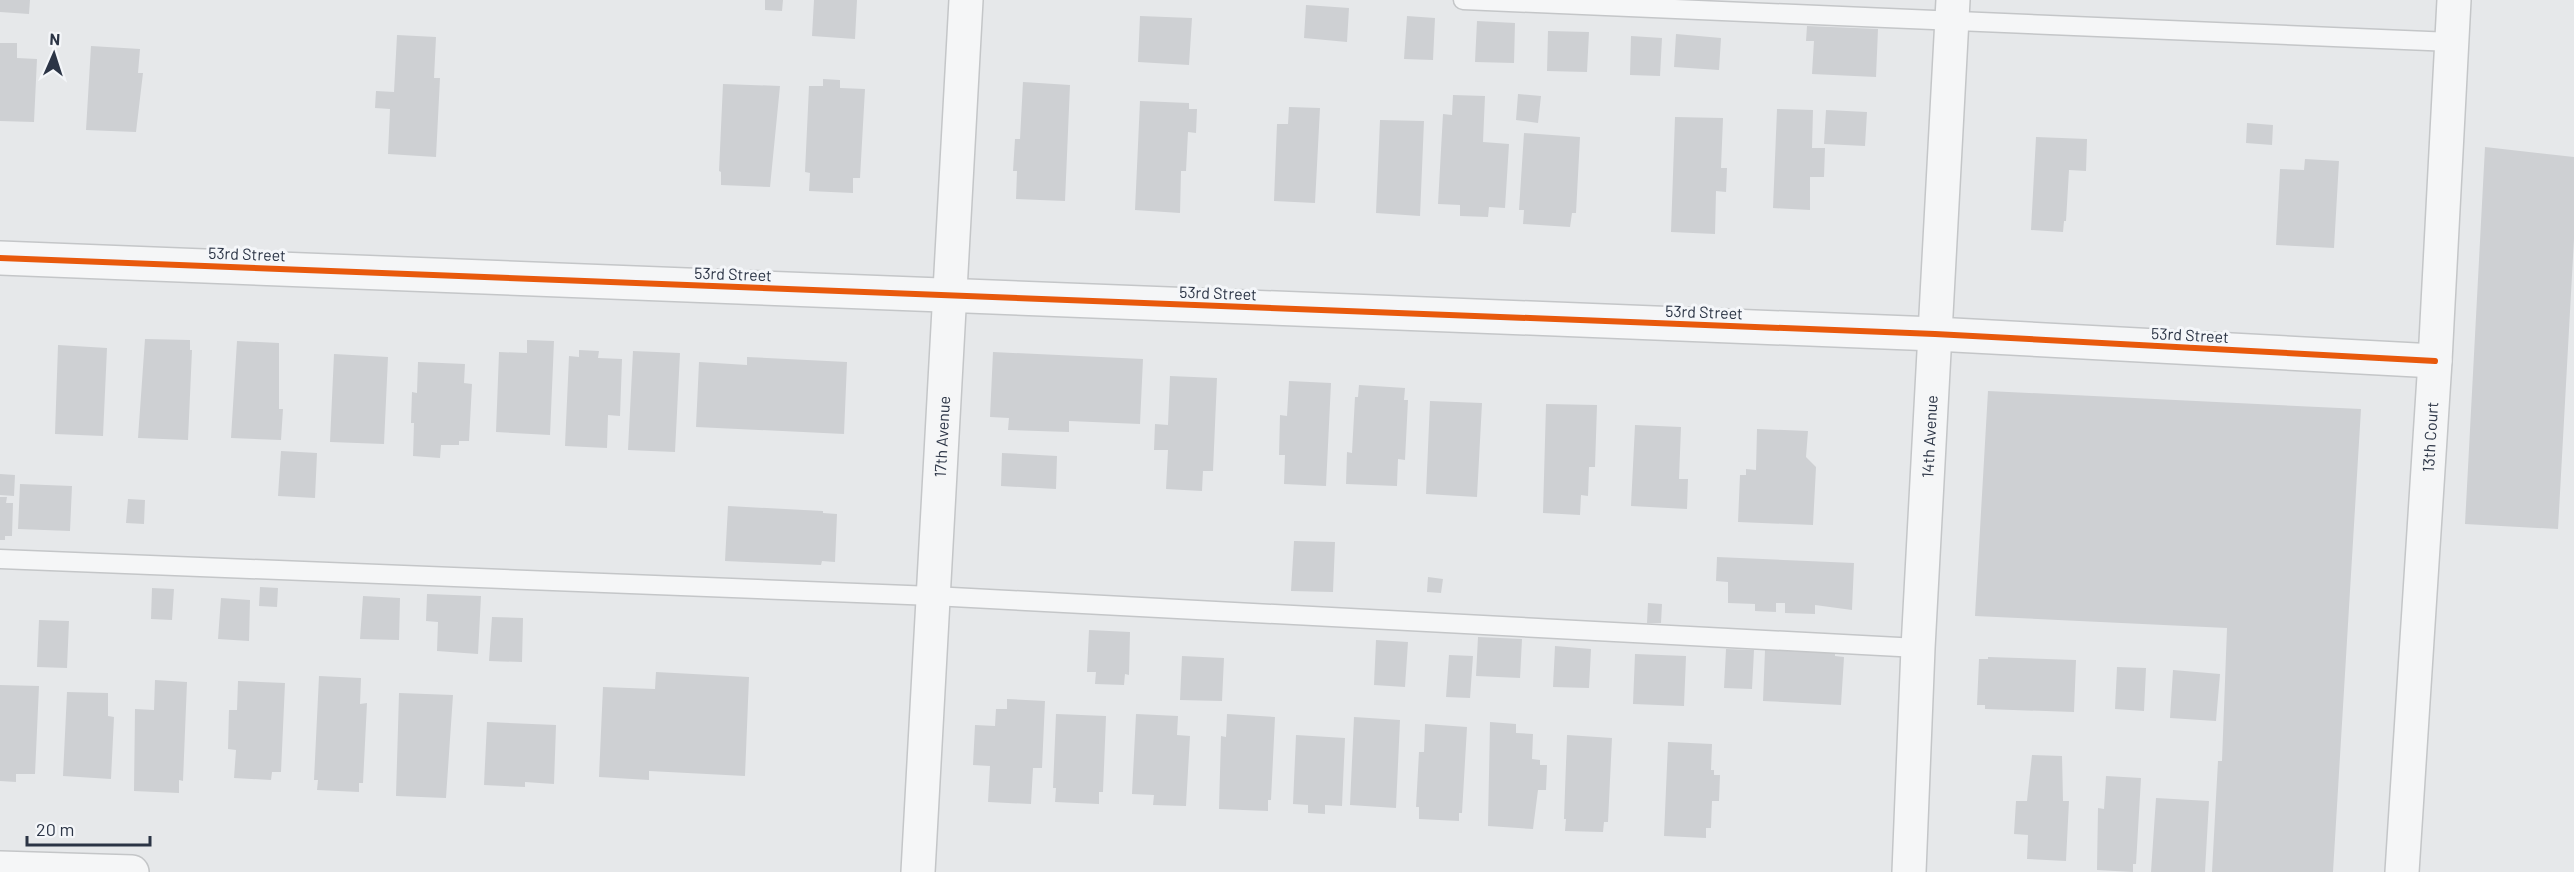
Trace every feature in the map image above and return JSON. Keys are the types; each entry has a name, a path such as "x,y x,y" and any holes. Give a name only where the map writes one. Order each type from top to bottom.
{"street":[{"name":"17th Avenue","path":"918,872 966,0"},
{"name":"13th Court","path":"2402,872 2435,361 2454,0"},
{"name":"14th Avenue","path":"1909,872 1918,648 1953,10"},
{"name":"53rd Street","path":"0,258 1935,334 2435,361"},
{"path":"0,868 132,872"}],"lane":[{"path":"1463,0 1953,10 2452,42"},
{"path":"0,559 933,597 1918,648"}],"building":[{"path":"0,0 30,0 29,14 0,12"},
{"path":"765,0 783,0 782,11 765,10"},
{"path":"814,0 857,0 855,39 812,36"},
{"path":"1306,5 1349,8 1347,42 1304,38"},
{"path":"1140,16 1192,18 1189,65 1138,62"},
{"path":"1407,16 1435,18 1433,60 1404,59"},
{"path":"1477,21 1515,23 1514,63 1475,62"},
{"path":"1807,26 1878,29 1876,77 1812,74 1814,41 1806,41"},
{"path":"1548,31 1589,32 1587,72 1547,71"},
{"path":"1676,34 1721,38 1719,70 1674,67"},
{"path":"397,35 436,37 434,78 440,78 436,157 388,154 390,109 375,108 376,91 394,92"},
{"path":"1631,36 1662,38 1660,76 1630,75"},
{"path":"0,43 17,43 17,58 37,59 34,122 0,121"},
{"path":"91,46 140,49 138,73 143,73 136,132 86,130"},
{"path":"823,79 840,80 840,88 865,89 860,178 853,178 853,193 809,191 810,173 805,172 809,86 823,86"},
{"path":"1023,82 1070,85 1065,201 1016,199 1017,171 1013,171 1015,139 1020,139"},
{"path":"723,84 780,86 770,187 721,185 721,172 719,171"},
{"path":"1518,94 1541,96 1538,123 1516,120"},
{"path":"1453,95 1485,96 1483,142 1509,144 1505,208 1489,207 1488,217 1460,216 1460,205 1438,204 1443,114 1452,115"},
{"path":"1140,101 1189,103 1189,109 1197,109 1196,133 1188,132 1186,171 1181,171 1180,213 1135,210"},
{"path":"1289,107 1320,108 1315,203 1274,201 1277,124 1288,124"},
{"path":"1777,109 1813,110 1812,148 1825,148 1824,177 1810,177 1810,210 1773,208"},
{"path":"1826,110 1867,112 1865,146 1824,144"},
{"path":"1675,117 1723,118 1721,168 1727,168 1726,192 1716,191 1715,234 1671,232"},
{"path":"1380,120 1424,121 1420,216 1376,213"},
{"path":"2247,123 2273,125 2272,145 2246,143"},
{"path":"1524,133 1580,137 1576,213 1572,213 1570,227 1523,224 1524,210 1519,210"},
{"path":"2036,137 2087,139 2086,171 2069,170 2066,221 2064,221 2063,232 2031,230"},
{"path":"2485,147 2574,157 2574,239 2558,529 2465,524"},
{"path":"2305,159 2339,161 2334,248 2276,245 2280,169 2304,170"},
{"path":"145,339 190,340 190,350 192,350 188,440 138,438"},
{"path":"527,340 554,341 550,435 496,432 499,352 527,353"},
{"path":"237,341 279,343 279,409 283,409 281,440 231,438"},
{"path":"58,345 107,348 103,436 55,434"},
{"path":"579,350 599,351 598,358 622,359 620,416 608,415 607,448 565,446 569,356 579,357"},
{"path":"633,351 680,353 675,452 628,450"},
{"path":"993,352 1143,359 1140,424 1069,421 1069,432 1008,430 1009,418 990,417"},
{"path":"334,354 388,357 384,444 330,442"},
{"path":"747,357 847,362 844,434 696,427 699,362 747,365"},
{"path":"418,362 465,364 464,383 472,384 469,441 459,441 459,445 441,445 440,458 413,456 412,392 417,393"},
{"path":"1170,376 1217,378 1213,471 1203,471 1202,491 1166,489 1168,450 1154,450 1155,424 1168,425"},
{"path":"1289,381 1331,383 1326,486 1284,484 1285,455 1279,455 1280,415 1287,416"},
{"path":"1359,385 1405,388 1404,400 1408,400 1405,460 1398,459 1397,486 1346,484 1347,452 1352,453 1355,397 1358,397"},
{"path":"1988,391 2361,409 2333,872 2212,872 2218,761 2222,761 2227,628 1975,616"},
{"path":"1430,401 1482,403 1477,497 1426,494"},
{"path":"1546,404 1597,405 1595,467 1589,467 1588,496 1581,495 1580,515 1543,513"},
{"path":"1635,425 1681,427 1679,479 1688,479 1687,509 1631,506"},
{"path":"1757,429 1808,431 1806,457 1816,467 1813,525 1738,522 1740,475 1746,475 1746,469 1756,470"},
{"path":"281,451 317,453 315,498 278,496"},
{"path":"1002,453 1057,456 1056,489 1001,486"},
{"path":"0,474 15,475 14,496 0,495"},
{"path":"20,484 72,486 70,531 18,529"},
{"path":"0,497 7,497 6,503 13,503 12,536 5,536 5,540 0,540"},
{"path":"128,499 145,500 144,524 126,523"},
{"path":"728,506 823,511 823,513 837,514 835,562 822,561 821,565 725,561"},
{"path":"1294,541 1335,542 1333,592 1291,591"},
{"path":"1717,557 1854,563 1852,610 1815,605 1815,614 1785,613 1785,603 1776,603 1776,612 1755,611 1755,604 1728,603 1728,582 1716,581"},
{"path":"1428,577 1443,579 1441,593 1427,592"},
{"path":"260,587 278,588 277,607 259,606"},
{"path":"152,588 174,589 172,620 151,619"},
{"path":"427,594 481,596 478,654 437,651 438,622 426,621"},
{"path":"363,596 400,598 399,640 360,639"},
{"path":"221,598 250,600 249,641 218,639"},
{"path":"1648,603 1662,604 1661,623 1647,623"},
{"path":"492,617 523,618 522,662 489,661"},
{"path":"39,620 69,621 67,668 37,667"},
{"path":"1089,630 1130,632 1129,675 1125,674 1124,685 1095,684 1096,672 1087,672"},
{"path":"1478,637 1522,639 1520,678 1476,676"},
{"path":"1376,640 1408,642 1405,687 1374,685"},
{"path":"1555,646 1591,649 1589,688 1553,687"},
{"path":"1726,649 1754,650 1752,689 1724,688"},
{"path":"1765,650 1835,653 1835,656 1844,657 1841,705 1763,701"},
{"path":"1635,654 1686,656 1684,706 1633,704"},
{"path":"1449,655 1473,656 1470,698 1446,697"},
{"path":"1182,656 1224,658 1222,701 1180,700"},
{"path":"1988,657 2076,660 2074,712 1985,709 1985,705 1977,705 1979,659 1988,659"},
{"path":"2117,667 2146,668 2144,711 2115,709"},
{"path":"2173,670 2220,674 2216,721 2170,718"},
{"path":"656,672 749,677 745,776 649,771 649,780 599,777 603,687 655,689"},
{"path":"319,676 361,678 360,704 367,703 363,783 359,783 359,792 317,790 318,780 314,780"},
{"path":"155,680 187,682 183,781 179,780 179,793 134,791 135,709 154,710"},
{"path":"238,681 285,683 281,772 272,772 271,780 234,778 236,750 228,749 229,710 237,710"},
{"path":"0,685 39,686 35,774 16,774 16,782 0,781"},
{"path":"67,692 108,693 108,716 114,717 111,779 63,776"},
{"path":"399,693 453,695 446,798 396,796"},
{"path":"1007,699 1045,701 1042,768 1033,768 1031,804 988,802 990,766 973,765 975,725 995,726 996,709 1007,709"},
{"path":"1056,714 1106,716 1103,792 1099,792 1099,804 1055,802 1056,788 1053,788"},
{"path":"1136,714 1178,716 1177,735 1190,736 1186,806 1153,805 1154,795 1132,794"},
{"path":"1227,714 1275,717 1271,800 1268,800 1268,811 1219,809 1221,736 1226,737"},
{"path":"1354,717 1400,720 1396,808 1350,805"},
{"path":"487,722 556,725 554,784 525,782 525,787 484,785"},
{"path":"1490,722 1516,724 1516,733 1533,734 1532,759 1540,760 1540,765 1547,765 1546,790 1538,790 1533,829 1488,826"},
{"path":"1425,724 1467,727 1462,813 1459,813 1459,821 1419,819 1419,807 1416,807 1419,752 1424,752"},
{"path":"1296,735 1345,738 1342,806 1325,805 1325,814 1308,813 1308,805 1293,804"},
{"path":"1567,735 1612,738 1608,822 1604,822 1603,832 1565,831"},
{"path":"1668,742 1712,744 1711,770 1714,770 1714,775 1720,775 1719,801 1712,801 1711,828 1706,828 1706,838 1664,836"},
{"path":"2032,755 2062,756 2063,801 2069,801 2066,861 2027,859 2028,835 2014,834 2016,801 2027,801"},
{"path":"2106,776 2141,778 2136,864 2133,864 2133,872 2097,870 2098,808 2104,809"},
{"path":"2156,798 2209,801 2205,872 2151,872"}],"cycle path":[{"path":"0,258 1935,334 2435,361"}]}
